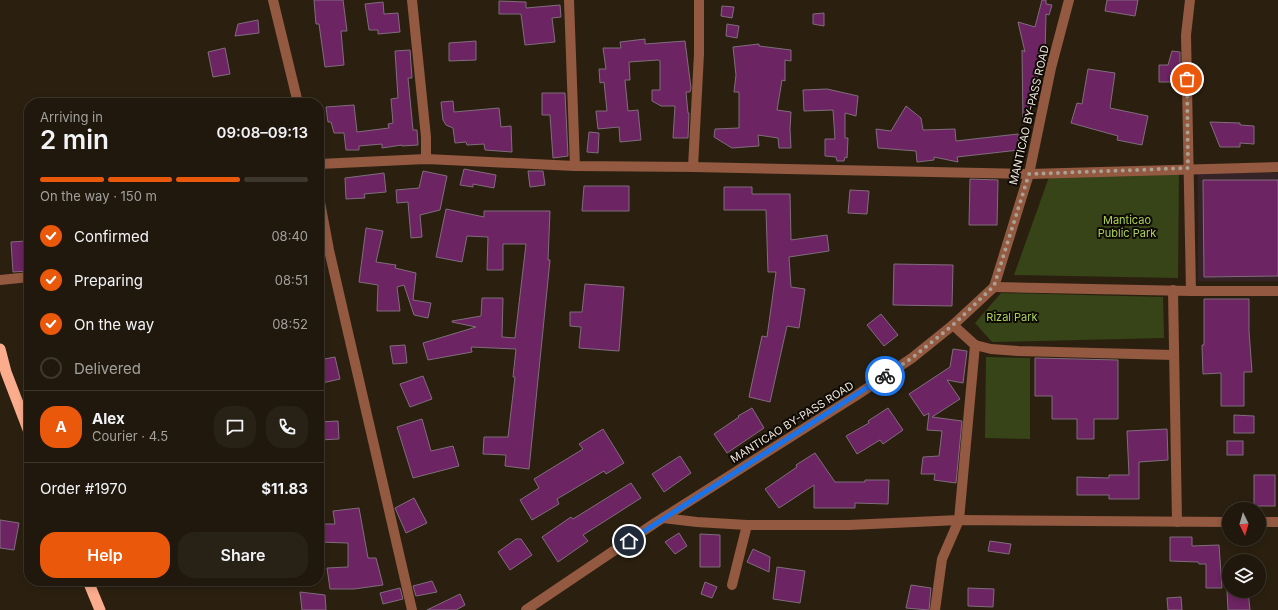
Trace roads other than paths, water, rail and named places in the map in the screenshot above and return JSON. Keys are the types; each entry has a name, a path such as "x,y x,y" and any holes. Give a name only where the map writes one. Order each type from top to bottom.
{"highway":[{"path":"0,349 6,372 24,419"},
{"path":"90,586 100,610"}],"street":[{"path":"273,0 297,98"},
{"path":"412,0 426,137 426,159"},
{"path":"569,0 575,166"},
{"path":"692,166 700,54 699,0"},
{"name":"MANTICAO BY-PASS ROAD","path":"526,610 663,518 912,358 953,325 994,286 1029,174 1051,68 1069,0"},
{"path":"1190,0 1186,35 1191,291"},
{"path":"324,164 426,159 575,166 692,166 1029,174 1188,168 1278,167"},
{"path":"324,251 412,610"},
{"path":"0,280 24,278"},
{"path":"994,286 1191,291 1278,291"},
{"path":"1173,290 1177,522"},
{"path":"953,325 975,345 990,349 1174,355"},
{"path":"935,610 942,559 959,520 975,345"},
{"path":"663,518 747,525 849,525 959,520 1222,522"},
{"path":"1266,522 1278,522"},
{"path":"732,585 747,525"}],"park label":[{"name":"Manticao Public Park","path":"1127,226"},
{"name":"Rizal Park","path":"1012,317"}]}
